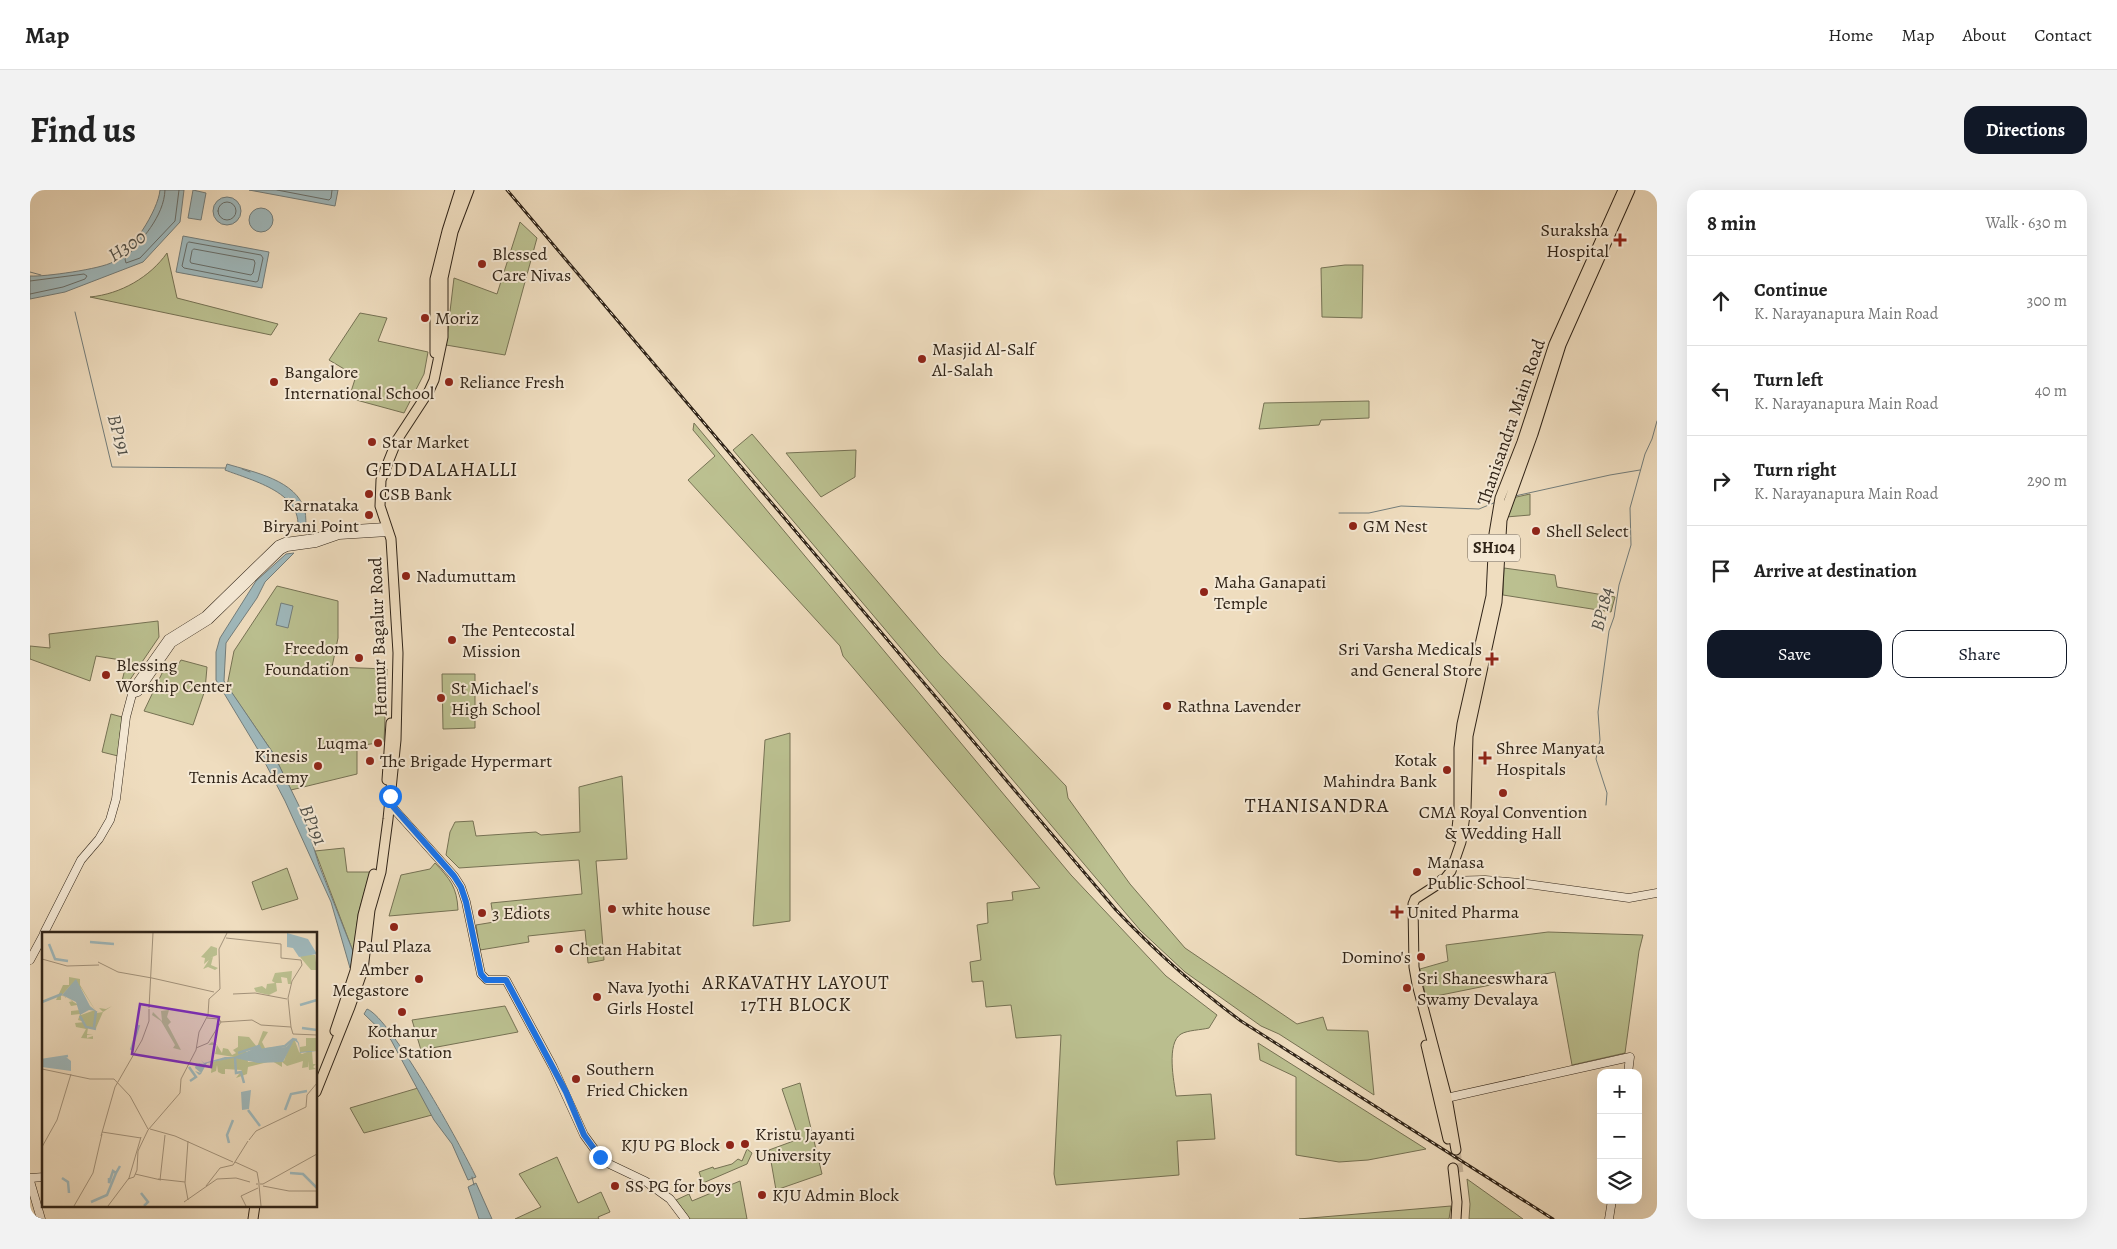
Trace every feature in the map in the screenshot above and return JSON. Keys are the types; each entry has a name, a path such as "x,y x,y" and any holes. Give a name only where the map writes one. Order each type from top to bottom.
{"main road":[{"name":"Hennur Bagalur Road","path":"318,1075 364,961 370,910 381,872 387,801 396,740 398,654 390,539 376,510 377,479 393,438 425,390 430,379 436,347 435,279 460,190"},
{"name":"Hennur Bagalur Road","path":"385,530 380,506 381,480 397,440 429,392 434,380 443,337 443,278 453,232 469,190"},
{"name":"Thanisandra Main Road","path":"1449,869 1460,810 1459,748 1462,724 1491,596 1494,534 1500,498 1522,442 1554,344 1623,190"},
{"name":"Thanisandra Main Road","path":"1444,1099 1412,985 1408,908 1412,897 1442,880 1449,869 1464,824 1468,736 1497,602 1502,520 1533,434 1561,345 1630,190"},
{"name":"Hennur Bagalur Road","path":"318,1086 356,980"},
{"name":"SH104","path":"1444,1099 1453,1150"},
{"path":"1456,1171 1461,1219"},
{"path":"1456,1219 1460,1202"},
{"path":"253,1219 255,1206"},
{"path":"259,1219 260,1206"}],"street":[{"path":"45,932 81,860 99,839 110,820 116,799 126,717 132,694 138,692 172,643 209,620 281,550 296,543 316,544 339,535 385,530"},
{"path":"387,801 454,876 466,902 481,974 486,980 506,980 566,1092 584,1135 603,1161 645,1181 670,1199 685,1219"},
{"path":"1449,869 1470,880"},
{"path":"1442,880 1520,883 1629,898 1657,893"},
{"path":"30,960 42,937"},
{"path":"1444,1099 1630,1057 1628,1069"},
{"path":"30,1179 41,1219"},
{"path":"1609,1219 1611,1204"}],"green space":[{"path":"520,222 537,238 505,355 446,345 454,278 497,294"},
{"path":"167,253 177,298 278,324 271,335 90,297 113,292 134,283 152,270"},
{"path":"1363,265 1362,318 1322,317 1321,268"},
{"path":"360,313 387,318 378,341 428,352 424,374 404,413 349,398 356,376 329,360"},
{"path":"1369,401 1369,418 1321,420 1319,425 1259,429 1264,403"},
{"path":"694,423 1071,875 1166,976 1217,1015 1209,1028 1181,1034 1176,1039 1172,1054 1176,1096 1211,1094 1215,1139 1177,1141 1179,1175 1056,1185 1054,1174 1061,1035 1016,1038 1011,1005 986,1007 983,981 972,982 970,962 981,960 977,925 988,923 987,903 1013,900 1012,892 1040,888 843,656 840,646 688,480 715,456 693,430"},
{"path":"752,434 940,655 1066,786 1068,798 1130,884 1185,948 1297,1024 1323,1017 1327,1030 1368,1031 1374,1095 1279,1034 1261,1026 1185,972 1140,930 733,450"},
{"path":"856,450 855,477 821,497 786,453"},
{"path":"1530,494 1530,515 1506,517 1512,498"},
{"path":"1504,568 1555,575 1557,587 1615,597 1611,612 1503,595"},
{"path":"277,586 338,601 338,638 332,667 387,669 384,742 357,746 357,774 291,790 273,753 227,686 234,651"},
{"path":"158,621 159,637 123,690 120,689 127,661 96,656 90,681 30,659 30,646 50,648 49,634"},
{"path":"181,660 207,667 205,690 193,725 144,711 164,669 173,673"},
{"path":"442,674 475,674 475,728 443,729"},
{"path":"111,714 122,717 118,756 102,752"},
{"path":"790,733 790,921 753,926 765,740"},
{"path":"622,776 627,859 596,861 604,960 588,963 585,930 528,936 529,942 480,950 476,925 494,922 491,903 582,894 579,860 459,868 446,855 450,832 455,822 473,821 476,836 536,832 541,835 580,832 579,787"},
{"path":"344,848 347,872 370,872 358,915 354,954 315,851"},
{"path":"435,863 452,884 458,910 389,916 401,875 430,869"},
{"path":"287,868 298,899 262,910 252,882"},
{"path":"1548,932 1643,935 1639,951 1625,1053 1572,1065 1555,972 1426,998 1420,969 1448,961 1446,945"},
{"path":"505,1006 518,1032 421,1050 412,1020"},
{"path":"1258,1043 1426,1149 1368,1160 1339,1162 1296,1155 1296,1077 1260,1060"},
{"path":"800,1083 822,1174 776,1190 769,1150 799,1139 782,1089"},
{"path":"418,1088 432,1115 364,1133 350,1108"},
{"path":"747,1149 752,1153 747,1164 703,1183 699,1172 713,1167 714,1169 732,1164 738,1159 742,1161"},
{"path":"557,1157 578,1203 601,1192 610,1212 598,1217 599,1219 515,1219 541,1207 519,1174"},
{"path":"1467,1179 1523,1219 1469,1219 1470,1204"},
{"path":"740,1181 747,1219 690,1219 676,1200 689,1194 692,1201"},
{"path":"1451,1206 1449,1219 1299,1219"}],"water":[{"path":"160,190 184,190 180,222 143,262 65,292 30,299 30,276 85,270 107,265 120,257 135,240 149,219"},
{"path":"193,190 206,193 201,220 188,218"},
{"path":"249,190 338,190 335,206"},
{"path":"227,197 237,201 241,211 237,221 227,225 217,221 213,211 217,201"},
{"path":"256,208 266,208 273,215 273,225 266,232 256,232 249,225 249,215"},
{"path":"183,236 269,252 262,288 176,272"},
{"path":"227,464 273,479 293,492 300,500 305,511 306,530 297,533 298,519 286,498 262,484 225,470"},
{"path":"294,553 265,582 257,598 226,643 224,681 273,753 304,816 319,865 354,954 350,968 331,902 285,801 260,753 216,680 216,652 220,638 256,581 286,554"},
{"path":"281,603 293,606 288,628 276,625"},
{"path":"367,1009 378,1018 408,1058 442,1113 476,1177 468,1180 452,1144 434,1120 391,1040 364,1014"},
{"path":"476,1183 492,1219 479,1219 468,1187"}],"waterway":[{"name":"H300","path":"30,272 41,275"},
{"name":"BP191","path":"75,312 112,467 225,468"},
{"name":"BP184","path":"1606,805 1607,793 1596,759 1600,740 1598,712 1609,631 1614,617 1619,585 1631,545 1630,508 1645,454 1657,421"},
{"name":"BP191","path":"242,469 250,472"},
{"path":"1515,496 1640,470"},
{"path":"1339,513 1369,513 1401,506 1479,509 1496,502"},
{"name":"BP191","path":"472,1177 474,1185"}],"tunnel":[{"path":"1456,1150 1459,1173"}],"railway":[{"path":"507,190 1116,910 1146,940 1192,982 1241,1021 1553,1219"}],"place":[{"name":"Suraksha Hospital","path":"1620,240"},
{"name":"Blessed Care Nivas","path":"482,264"},
{"name":"Moriz","path":"425,318"},
{"name":"Masjid Al-Salf Al-Salah","path":"922,359"},
{"name":"Bangalore International School","path":"274,382"},
{"name":"Reliance Fresh","path":"449,382"},
{"name":"Star Market","path":"372,442"},
{"name":"CSB Bank","path":"369,494"},
{"name":"Karnataka Biryani Point","path":"369,515"},
{"name":"GM Nest","path":"1353,526"},
{"name":"Shell Select","path":"1536,531"},
{"name":"Nadumuttam","path":"406,576"},
{"name":"Maha Ganapati Temple","path":"1204,592"},
{"name":"The Pentecostal Mission","path":"452,640"},
{"name":"Freedom Foundation","path":"359,658"},
{"name":"Sri Varsha Medicals and General Store","path":"1492,659"},
{"name":"Blessing Worship Center","path":"106,675"},
{"name":"St Michael's High School","path":"441,698"},
{"name":"Rathna Lavender","path":"1167,706"},
{"name":"Luqma","path":"378,743"},
{"name":"Shree Manyata Hospitals","path":"1485,758"},
{"name":"The Brigade Hypermart","path":"370,761"},
{"name":"Kinesis Tennis Academy","path":"318,766"},
{"name":"Kotak Mahindra Bank","path":"1447,770"},
{"name":"CMA Royal Convention & Wedding Hall","path":"1503,793"},
{"name":"Manasa Public School","path":"1417,872"},
{"name":"white house","path":"612,909"},
{"name":"United Pharma","path":"1397,912"},
{"name":"3 Ediots","path":"482,913"},
{"name":"Paul Plaza","path":"394,927"},
{"name":"Chetan Habitat","path":"559,949"},
{"name":"Domino's","path":"1421,957"},
{"name":"Amber Megastore","path":"419,979"},
{"name":"Sri Shaneeswhara Swamy Devalaya","path":"1407,988"},
{"name":"Nava Jyothi Girls Hostel","path":"597,997"},
{"name":"Kothanur Police Station","path":"402,1012"},
{"name":"Southern Fried Chicken","path":"576,1079"},
{"name":"Kristu Jayanti University","path":"745,1144"},
{"name":"KJU PG Block","path":"730,1145"},
{"name":"SS PG for boys","path":"615,1186"},
{"name":"KJU Admin Block","path":"762,1195"}],"district":[{"name":"GEDDALAHALLI","path":"442,469"},
{"name":"THANISANDRA","path":"1317,805"},
{"name":"ARKAVATHY LAYOUT 17TH BLOCK","path":"796,994"}],"route":[{"path":"390,796 390,803 454,876 461,887 466,902 481,974 486,980 506,980 566,1092 584,1135 600,1157"}]}
